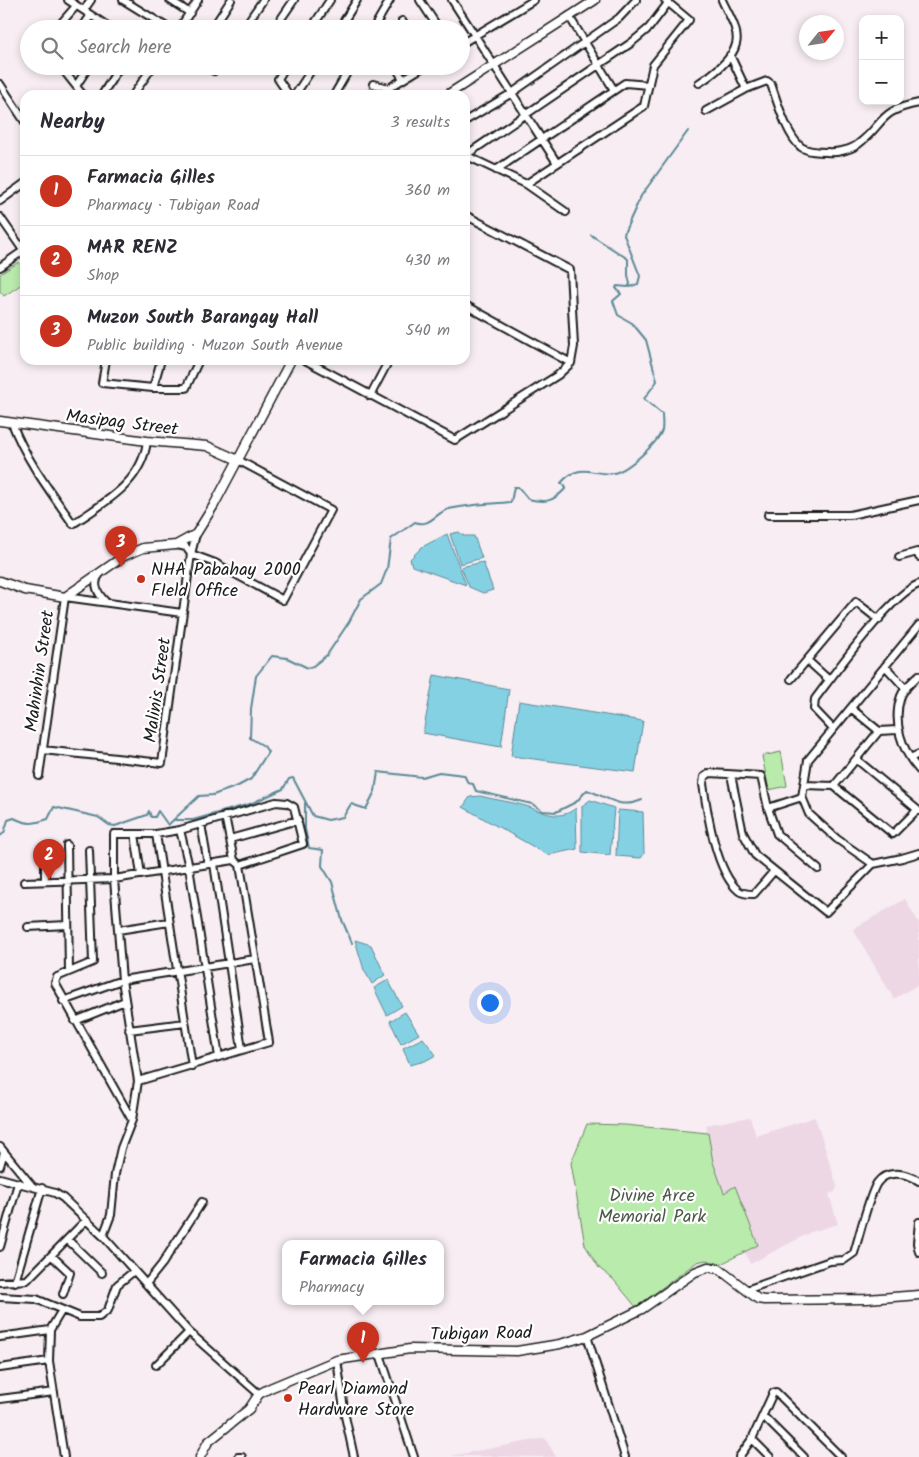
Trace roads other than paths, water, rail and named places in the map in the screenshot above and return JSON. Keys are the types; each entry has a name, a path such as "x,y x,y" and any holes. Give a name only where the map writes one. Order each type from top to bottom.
{"street":[{"path":"68,0 98,20"},
{"path":"84,10 91,0"},
{"path":"123,0 155,20"},
{"path":"170,0 190,13"},
{"path":"185,20 198,0"},
{"path":"218,20 232,0"},
{"path":"249,20 263,0"},
{"path":"280,20 294,0"},
{"path":"317,20 330,0"},
{"path":"345,20 358,0"},
{"path":"378,20 390,0"},
{"path":"420,0 433,20"},
{"path":"452,0 465,20"},
{"path":"470,39 534,0"},
{"path":"455,90 595,0"},
{"path":"470,118 512,93 586,42 619,18 636,0"},
{"path":"699,83 730,54 737,44 734,26 722,0"},
{"path":"470,152 650,28 667,1 689,20 653,65 644,106 526,184"},
{"path":"64,20 76,6"},
{"path":"87,20 91,15"},
{"path":"570,16 614,90"},
{"path":"470,28 557,163"},
{"path":"730,54 746,89"},
{"path":"67,75 80,90"},
{"path":"76,86 84,75"},
{"path":"105,90 114,75"},
{"path":"136,90 147,75"},
{"path":"280,75 278,79 286,90"},
{"path":"299,90 308,75"},
{"path":"337,90 346,75"},
{"path":"401,75 404,79"},
{"path":"373,84 389,88 410,75"},
{"path":"706,111 746,89 767,81 771,84 791,133 801,147 814,152 832,153 855,146 894,109 919,103"},
{"path":"496,170 625,83 649,85"},
{"path":"0,84 20,114"},
{"path":"470,157 526,184 566,212"},
{"path":"0,201 20,187"},
{"path":"0,217 20,246"},
{"path":"314,365 455,440 558,375 571,363 574,346 570,270 470,218"},
{"path":"1,265 20,254"},
{"path":"470,308 571,363"},
{"path":"105,365 102,383 153,388 186,388 197,365"},
{"path":"153,388 160,365"},
{"path":"176,545 196,534 288,365"},
{"path":"370,396 387,365"},
{"name":"Masipag Street","path":"0,421 148,442 207,446 238,460"},
{"path":"12,423 31,464 73,524 126,487 141,466 148,442"},
{"path":"65,597 136,550 176,545 186,547 191,554 215,563 283,600 331,510 238,460"},
{"path":"768,515 850,515 919,500"},
{"name":"Malinis Street","path":"43,750 162,763 182,612 196,534"},
{"path":"899,557 917,552 919,557"},
{"path":"105,569 97,577 96,585 98,594 105,601"},
{"path":"0,581 25,590 65,597 182,612"},
{"path":"833,729 814,709 815,699 879,620 910,587 919,584"},
{"name":"Mahinhin Street","path":"39,776 65,597"},
{"path":"791,679 856,602 879,620"},
{"path":"873,864 837,839 809,814 802,797 808,760 852,709 919,624"},
{"path":"807,660 830,680"},
{"path":"885,666 906,689"},
{"path":"919,675 901,696 897,730 910,758 919,770"},
{"path":"852,709 879,731 897,730"},
{"path":"834,786 879,731"},
{"path":"910,758 919,754"},
{"path":"804,785 834,786 893,834 918,810 856,759"},
{"path":"774,871 754,894 746,894 739,891 724,869 709,828 702,784 704,777 710,773 761,776 768,808 777,834 818,869"},
{"path":"731,775 743,833 755,855 826,912 873,864 919,853"},
{"path":"768,808 802,797"},
{"path":"103,1236 111,1215 115,1174 121,1148 132,1120 138,1081 122,980 114,879 114,834 156,834 180,830 276,802 294,807 303,844 240,865"},
{"path":"138,1081 269,1042 254,960 240,865 234,860 225,816"},
{"path":"230,839 298,820"},
{"path":"201,824 211,864 242,1049"},
{"path":"180,830 189,867 219,1058"},
{"path":"135,834 141,874"},
{"path":"156,834 192,1066"},
{"path":"67,845 66,880 69,972"},
{"path":"45,847 46,881"},
{"path":"89,850 94,958 91,964 69,972 55,980 64,1001 132,1120"},
{"path":"24,882 114,879 234,860"},
{"path":"118,930 169,922"},
{"path":"28,927 67,925"},
{"path":"64,1001 122,980 254,960"},
{"path":"75,1021 125,1001"},
{"path":"129,1030 185,1023"},
{"path":"0,1166 2,1150"},
{"path":"2,1150 27,1177 32,1186"},
{"path":"746,1290 830,1261 850,1257 854,1253 876,1184 888,1175 897,1173 910,1175 919,1180"},
{"path":"0,1178 42,1188 64,1198 103,1236 189,1332 259,1394"},
{"path":"0,1247 18,1183"},
{"path":"15,1282 42,1188"},
{"path":"146,1284 162,1264 202,1202"},
{"path":"0,1282 27,1280 86,1220"},
{"path":"919,1222 917,1244 919,1252"},
{"path":"68,1240 102,1273"},
{"path":"52,1256 70,1273 63,1294"},
{"name":"Tubigan Road","path":"200,1457 208,1442 217,1432 249,1409 259,1394 337,1360 410,1350 517,1351 560,1344 587,1336 642,1309 695,1272 708,1267 719,1269 758,1299 769,1301 867,1299 919,1295"},
{"path":"0,1296 36,1299 80,1317 102,1315 108,1310 117,1285 134,1270"},
{"path":"62,1310 50,1330 49,1361 64,1457"},
{"path":"0,1337 50,1330"},
{"path":"156,1365 189,1332"},
{"path":"587,1336 625,1457"},
{"path":"380,1354 414,1457"},
{"path":"337,1360 354,1457"},
{"path":"0,1368 49,1361"},
{"path":"0,1399 54,1392"},
{"path":"739,1457 752,1439 773,1393 778,1392 841,1457"},
{"path":"763,1416 804,1457"},
{"path":"752,1439 770,1457"}],"water":[{"path":"459,532 464,536 474,536 482,558 460,564 450,534"},
{"path":"447,534 466,585 412,566 410,559 422,547"},
{"path":"483,562 493,590 483,593 469,587 461,567"},
{"path":"434,675 509,689 501,747 423,733"},
{"path":"519,701 643,721 635,772 511,756"},
{"path":"480,796 523,805 552,815 564,814 576,808 577,849 548,855 463,807 470,797"},
{"path":"590,800 614,808 610,855 582,852 582,806"},
{"path":"618,810 643,812 644,854 641,858 616,856"},
{"path":"355,940 371,945 385,975 372,984 364,970"},
{"path":"388,980 402,1006 387,1015 374,988"},
{"path":"405,1012 419,1034 401,1044 390,1021"},
{"path":"423,1038 436,1055 425,1061 410,1065 403,1048"}],"waterway":[{"path":"630,287 638,284 640,276 624,235 625,231 641,196 688,131"},
{"path":"0,836 4,833 8,820 14,818 31,823 43,821 48,819 54,807 98,817 109,825 115,826 147,815 149,811 151,817 155,817 158,811 168,825 199,796 213,795 251,779 268,752 264,746 250,738 251,709 256,676 272,656 287,658 308,668 327,655 349,622 361,599 381,584 387,569 391,539 415,522 425,523 449,509 511,502 514,487 518,487 528,499 539,501 553,499 565,489 565,486 561,483 575,472 614,473 627,467 649,449 662,430 662,414 644,399 657,381 646,340 632,323 618,315 613,301 621,294 616,288 617,286 628,287 630,284 628,259 591,235"},
{"path":"175,820 193,820 250,804 283,789 289,779 293,778 313,816 328,820 343,817 351,804 366,809 375,791 378,772 422,777 439,772 464,775 468,783 473,784 476,791 532,804 543,811 556,812 576,802 587,790 620,803 627,804 642,800"},
{"path":"305,803 305,829 309,848 323,850 322,866 332,882 342,920 352,943"}],"place":[{"name":"Muzon South Barangay Hall","path":"121,567"},
{"name":"NHA Pabahay 2000 FIeld Office","path":"141,579"},
{"name":"MAR RENZ","path":"49,880"},
{"name":"Farmacia Gilles","path":"363,1363"},
{"name":"Pearl Diamond Hardware Store","path":"288,1398"}],"park label":[{"name":"Divine Arce Memorial Park","path":"652,1205"}]}
